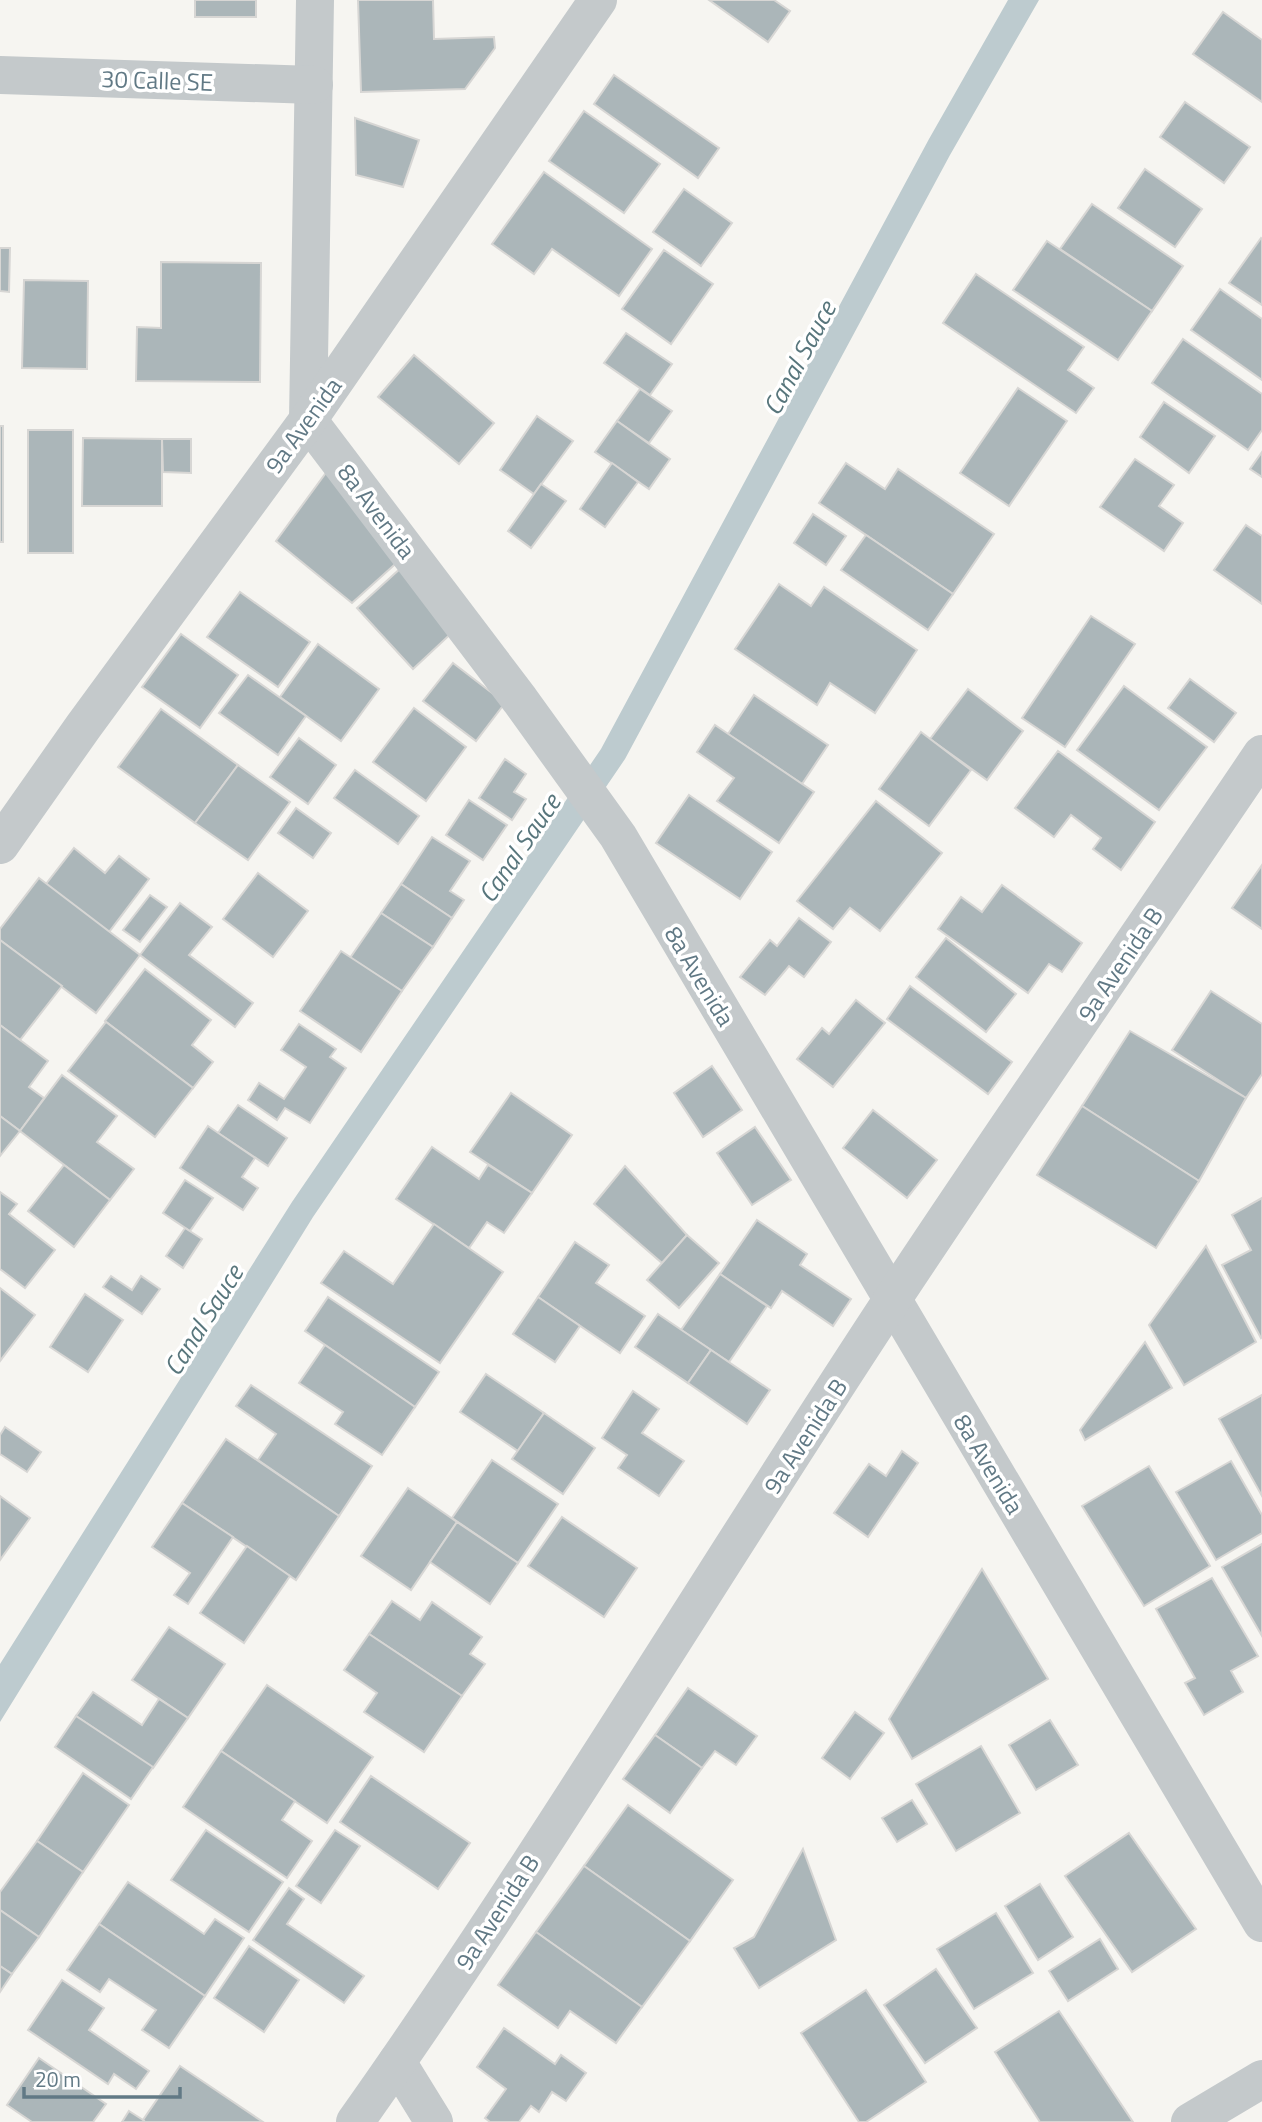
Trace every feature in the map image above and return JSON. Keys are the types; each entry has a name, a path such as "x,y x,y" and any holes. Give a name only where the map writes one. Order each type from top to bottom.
{"street":[{"path":"308,420 315,0"},
{"name":"9a Avenida","path":"0,845 308,420 598,0"},
{"name":"30 Calle SE","path":"0,75 314,85"},
{"name":"8a Avenida","path":"308,420 504,679 618,836 1262,1923"},
{"name":"9a Avenida B","path":"355,2122 537,1851 892,1300 1262,754"},
{"path":"397,2062 434,2122"},
{"path":"1191,2122 1262,2079"}],"shaded area":[{"path":"1008,0 1039,0 950,155 625,759 313,1217 0,1722 0,1664 292,1202 601,749 929,139"}],"building":[{"path":"195,0 256,0 256,17 195,17"},
{"path":"358,0 433,0 434,39 494,37 495,48 465,89 361,92"},
{"path":"709,0 774,0 790,11 768,42"},
{"path":"1223,12 1262,40 1262,102 1193,54"},
{"path":"614,75 719,148 698,178 594,104"},
{"path":"1185,102 1250,147 1224,183 1160,137"},
{"path":"584,111 660,164 624,213 549,161"},
{"path":"355,118 419,140 403,187 356,175"},
{"path":"1145,169 1202,209 1175,247 1118,208"},
{"path":"544,172 652,249 619,296 552,249 534,274 492,244"},
{"path":"684,189 732,223 701,266 653,232"},
{"path":"1092,204 1183,266 1152,311 1060,249"},
{"path":"1262,239 1262,305 1229,283"},
{"path":"1047,241 1152,311 1118,360 1013,290"},
{"path":"0,248 10,248 9,292 0,291"},
{"path":"664,250 713,284 671,344 622,309"},
{"path":"161,262 261,263 260,382 136,381 137,327 161,328"},
{"path":"976,274 1084,347 1068,370 1094,388 1076,413 943,323"},
{"path":"24,280 88,281 87,369 22,368"},
{"path":"1220,289 1262,319 1262,380 1191,330"},
{"path":"626,333 672,364 650,395 604,363"},
{"path":"1183,339 1262,394 1262,430 1248,450 1152,383"},
{"path":"414,355 494,423 459,464 378,397"},
{"path":"1018,388 1067,421 1009,506 960,473"},
{"path":"640,389 672,411 649,443 617,421"},
{"path":"1164,402 1215,436 1189,473 1140,437"},
{"path":"537,416 573,441 534,494 500,470"},
{"path":"617,421 670,459 649,489 595,452"},
{"path":"0,426 3,426 3,542 0,542"},
{"path":"28,430 73,430 73,553 28,553"},
{"path":"83,438 162,439 162,506 82,506"},
{"path":"162,439 191,439 191,473 163,472"},
{"path":"347,444 413,548 352,603 276,541"},
{"path":"1262,452 1262,477 1250,469"},
{"path":"1135,459 1174,485 1159,506 1183,523 1164,551 1100,507"},
{"path":"612,463 638,482 605,527 580,509"},
{"path":"846,463 885,489 898,469 994,534 953,594 819,503"},
{"path":"541,484 566,501 531,548 508,531"},
{"path":"813,514 846,536 826,565 794,543"},
{"path":"1246,525 1262,536 1262,604 1214,570"},
{"path":"866,535 953,594 928,630 841,570"},
{"path":"402,567 457,628 413,669 357,608"},
{"path":"779,584 811,606 824,587 917,650 875,713 830,683 817,705 735,649"},
{"path":"240,592 310,642 278,687 207,637"},
{"path":"1091,616 1135,644 1065,747 1022,718"},
{"path":"181,634 238,675 200,728 142,687"},
{"path":"318,644 379,689 341,741 280,697"},
{"path":"453,663 505,703 476,741 423,701"},
{"path":"248,675 306,716 278,755 219,713"},
{"path":"1190,679 1236,713 1214,742 1168,708"},
{"path":"1124,686 1207,747 1159,810 1077,750"},
{"path":"968,689 1023,731 987,780 930,739"},
{"path":"754,695 828,745 802,784 728,734"},
{"path":"414,708 466,747 426,801 373,762"},
{"path":"161,709 238,765 195,823 118,767"},
{"path":"715,725 814,792 779,843 717,801 734,778 697,752"},
{"path":"921,732 971,770 929,826 879,789"},
{"path":"299,738 336,765 308,804 270,777"},
{"path":"1058,751 1155,822 1121,870 1093,849 1101,838 1071,815 1054,837 1015,808"},
{"path":"505,759 526,774 514,792 526,799 512,820 479,798"},
{"path":"238,765 290,802 248,860 195,823"},
{"path":"355,770 419,816 398,844 334,798"},
{"path":"689,795 772,852 740,899 656,843"},
{"path":"469,800 507,825 483,860 446,835"},
{"path":"876,801 942,853 880,931 850,908 833,929 797,901"},
{"path":"296,808 331,833 313,858 278,833"},
{"path":"432,837 470,861 450,891 464,900 452,918 401,884"},
{"path":"74,848 105,873 119,856 149,879 109,932 46,884"},
{"path":"1262,865 1262,929 1232,908"},
{"path":"258,873 308,911 273,957 223,919"},
{"path":"39,878 140,955 96,1013 0,940 0,929"},
{"path":"401,884 452,918 433,947 381,913"},
{"path":"1002,885 1082,943 1062,972 1049,964 1028,993 938,929 961,897 982,912"},
{"path":"150,895 167,907 140,942 123,930"},
{"path":"180,903 212,927 189,955 253,1003 235,1027 140,955"},
{"path":"381,913 433,947 402,991 350,958"},
{"path":"799,918 831,942 804,977 789,966 765,995 740,977 770,940 777,946"},
{"path":"946,938 1016,994 986,1032 916,977"},
{"path":"0,940 62,986 20,1040 0,1025"},
{"path":"341,951 402,991 361,1052 300,1011"},
{"path":"145,969 211,1020 192,1045 213,1062 193,1088 105,1021"},
{"path":"910,986 1012,1062 988,1094 887,1019"},
{"path":"1211,991 1262,1024 1262,1074 1246,1098 1172,1050"},
{"path":"856,1000 885,1023 833,1087 797,1059 822,1028 829,1034"},
{"path":"106,1022 193,1088 155,1137 68,1071"},
{"path":"299,1024 336,1049 330,1057 346,1068 310,1123 285,1108 277,1120 248,1100 259,1083 284,1099 306,1067 281,1050"},
{"path":"0,1025 48,1061 29,1087 44,1098 20,1131 0,1116"},
{"path":"1130,1031 1246,1098 1199,1181 1082,1106"},
{"path":"712,1066 742,1110 703,1137 674,1093"},
{"path":"62,1075 117,1116 97,1142 134,1169 110,1200 20,1131"},
{"path":"511,1093 572,1135 532,1193 470,1152"},
{"path":"238,1105 287,1138 268,1166 218,1133"},
{"path":"1082,1106 1199,1181 1156,1248 1037,1175"},
{"path":"873,1110 937,1160 907,1198 843,1148"},
{"path":"0,1116 20,1131 0,1156"},
{"path":"208,1126 255,1158 242,1177 258,1188 243,1210 180,1168"},
{"path":"755,1127 791,1180 752,1205 717,1153"},
{"path":"432,1147 479,1179 488,1165 532,1193 504,1233 487,1222 469,1248 396,1199"},
{"path":"64,1165 110,1200 74,1247 28,1211"},
{"path":"625,1166 687,1235 662,1263 594,1204"},
{"path":"185,1180 213,1198 190,1231 163,1213"},
{"path":"0,1192 17,1204 9,1214 55,1250 25,1288 0,1269"},
{"path":"1262,1198 1261,1338 1222,1265 1251,1250 1232,1215"},
{"path":"757,1220 807,1254 800,1265 851,1299 833,1326 782,1291 771,1308 720,1274"},
{"path":"434,1224 503,1272 440,1363 321,1283 344,1251 393,1284"},
{"path":"185,1228 202,1239 183,1268 166,1256"},
{"path":"687,1235 719,1263 679,1308 647,1280"},
{"path":"575,1242 609,1265 596,1283 645,1316 620,1353 538,1297"},
{"path":"1206,1246 1256,1342 1184,1385 1149,1325"},
{"path":"720,1274 767,1306 729,1362 681,1330"},
{"path":"111,1276 132,1290 141,1276 160,1289 142,1314 103,1287"},
{"path":"0,1288 35,1315 0,1361"},
{"path":"85,1294 123,1320 88,1372 50,1347"},
{"path":"328,1297 439,1372 415,1407 305,1331"},
{"path":"538,1297 580,1326 555,1362 513,1334"},
{"path":"658,1314 711,1350 688,1383 635,1347"},
{"path":"1145,1342 1172,1388 1085,1440 1080,1430"},
{"path":"325,1345 415,1407 382,1455 335,1424 343,1412 299,1383"},
{"path":"711,1350 770,1390 747,1424 688,1383"},
{"path":"486,1374 544,1413 518,1451 460,1412"},
{"path":"251,1385 372,1466 339,1516 258,1460 276,1434 236,1406"},
{"path":"633,1391 659,1409 642,1433 684,1461 659,1496 618,1468 627,1455 602,1438"},
{"path":"1262,1395 1262,1496 1219,1419"},
{"path":"544,1413 595,1448 563,1494 512,1459"},
{"path":"5,1427 41,1452 27,1472 0,1454 0,1435"},
{"path":"226,1439 339,1516 296,1580 182,1503"},
{"path":"902,1451 918,1463 868,1537 834,1513 869,1464 886,1476"},
{"path":"492,1460 558,1504 518,1563 452,1518"},
{"path":"1231,1461 1262,1515 1262,1533 1216,1560 1176,1492"},
{"path":"1149,1466 1210,1566 1144,1606 1082,1506"},
{"path":"408,1488 457,1522 411,1590 361,1556"},
{"path":"0,1496 30,1518 0,1560"},
{"path":"182,1503 233,1537 188,1604 174,1595 190,1573 152,1547"},
{"path":"562,1517 637,1568 604,1617 528,1566"},
{"path":"457,1522 518,1563 490,1604 430,1562"},
{"path":"1262,1544 1262,1636 1222,1567"},
{"path":"247,1546 290,1576 244,1643 200,1613"},
{"path":"982,1569 1048,1679 912,1759 889,1719"},
{"path":"1212,1578 1258,1656 1231,1671 1243,1692 1204,1715 1185,1683 1195,1678 1156,1609"},
{"path":"392,1601 420,1620 432,1602 482,1637 470,1654 485,1664 462,1696 369,1634"},
{"path":"169,1627 225,1664 188,1718 132,1680"},
{"path":"369,1634 462,1696 424,1752 364,1712 377,1693 344,1670"},
{"path":"267,1685 373,1757 327,1823 221,1751"},
{"path":"688,1688 757,1736 736,1765 715,1751 702,1768 655,1735"},
{"path":"93,1692 142,1725 159,1699 188,1718 153,1768 76,1716"},
{"path":"855,1712 884,1733 850,1779 822,1758"},
{"path":"76,1716 153,1767 131,1799 55,1747"},
{"path":"1050,1720 1078,1765 1036,1790 1009,1745"},
{"path":"655,1735 702,1768 670,1813 623,1779"},
{"path":"981,1746 1020,1813 956,1851 916,1784"},
{"path":"221,1751 295,1801 282,1820 312,1841 287,1878 183,1807"},
{"path":"83,1773 129,1805 83,1872 37,1841"},
{"path":"371,1776 470,1843 438,1889 340,1822"},
{"path":"912,1800 927,1824 897,1842 882,1818"},
{"path":"628,1805 733,1880 690,1941 584,1866"},
{"path":"206,1830 283,1882 249,1932 171,1880"},
{"path":"335,1830 360,1846 321,1903 296,1886"},
{"path":"1129,1833 1196,1929 1132,1972 1065,1876"},
{"path":"37,1841 83,1872 39,1937 0,1910 0,1892"},
{"path":"803,1849 836,1940 759,1988 734,1948 754,1937"},
{"path":"584,1866 690,1941 642,2007 536,1932"},
{"path":"128,1882 204,1934 215,1919 244,1938 205,1996 99,1924"},
{"path":"1040,1884 1073,1937 1038,1960 1005,1906"},
{"path":"289,1888 304,1899 287,1924 364,1976 344,2003 253,1940"},
{"path":"0,1910 39,1937 12,1974 0,1966"},
{"path":"996,1913 1033,1973 974,2009 937,1949"},
{"path":"99,1924 205,1996 169,2048 142,2030 156,2010 109,1979 100,1992 67,1970"},
{"path":"536,1932 642,2007 616,2043 570,2011 558,2028 498,1985"},
{"path":"1100,1939 1118,1969 1068,2001 1049,1971"},
{"path":"249,1946 299,1980 264,2032 214,1998"},
{"path":"0,1966 12,1974 0,1992"},
{"path":"936,1969 977,2028 925,2063 884,2005"},
{"path":"62,1980 104,2008 89,2030 149,2071 136,2089 114,2074 108,2084 28,2030"},
{"path":"866,1990 926,2082 866,2122 859,2122 801,2033"},
{"path":"1059,2011 1133,2122 1040,2122 995,2052"},
{"path":"504,2028 555,2064 561,2055 586,2073 566,2101 552,2092 539,2112 531,2106 519,2122 490,2122 485,2118 506,2089 477,2067"},
{"path":"39,2058 106,2104 93,2122 32,2122 7,2105"},
{"path":"180,2066 263,2122 145,2122 143,2120"},
{"path":"129,2111 143,2120 145,2122 122,2122"}],"water label":[{"name":"Canal Sauce","path":"799,358"},
{"name":"Canal Sauce","path":"519,848"},
{"name":"Canal Sauce","path":"203,1320"}]}
